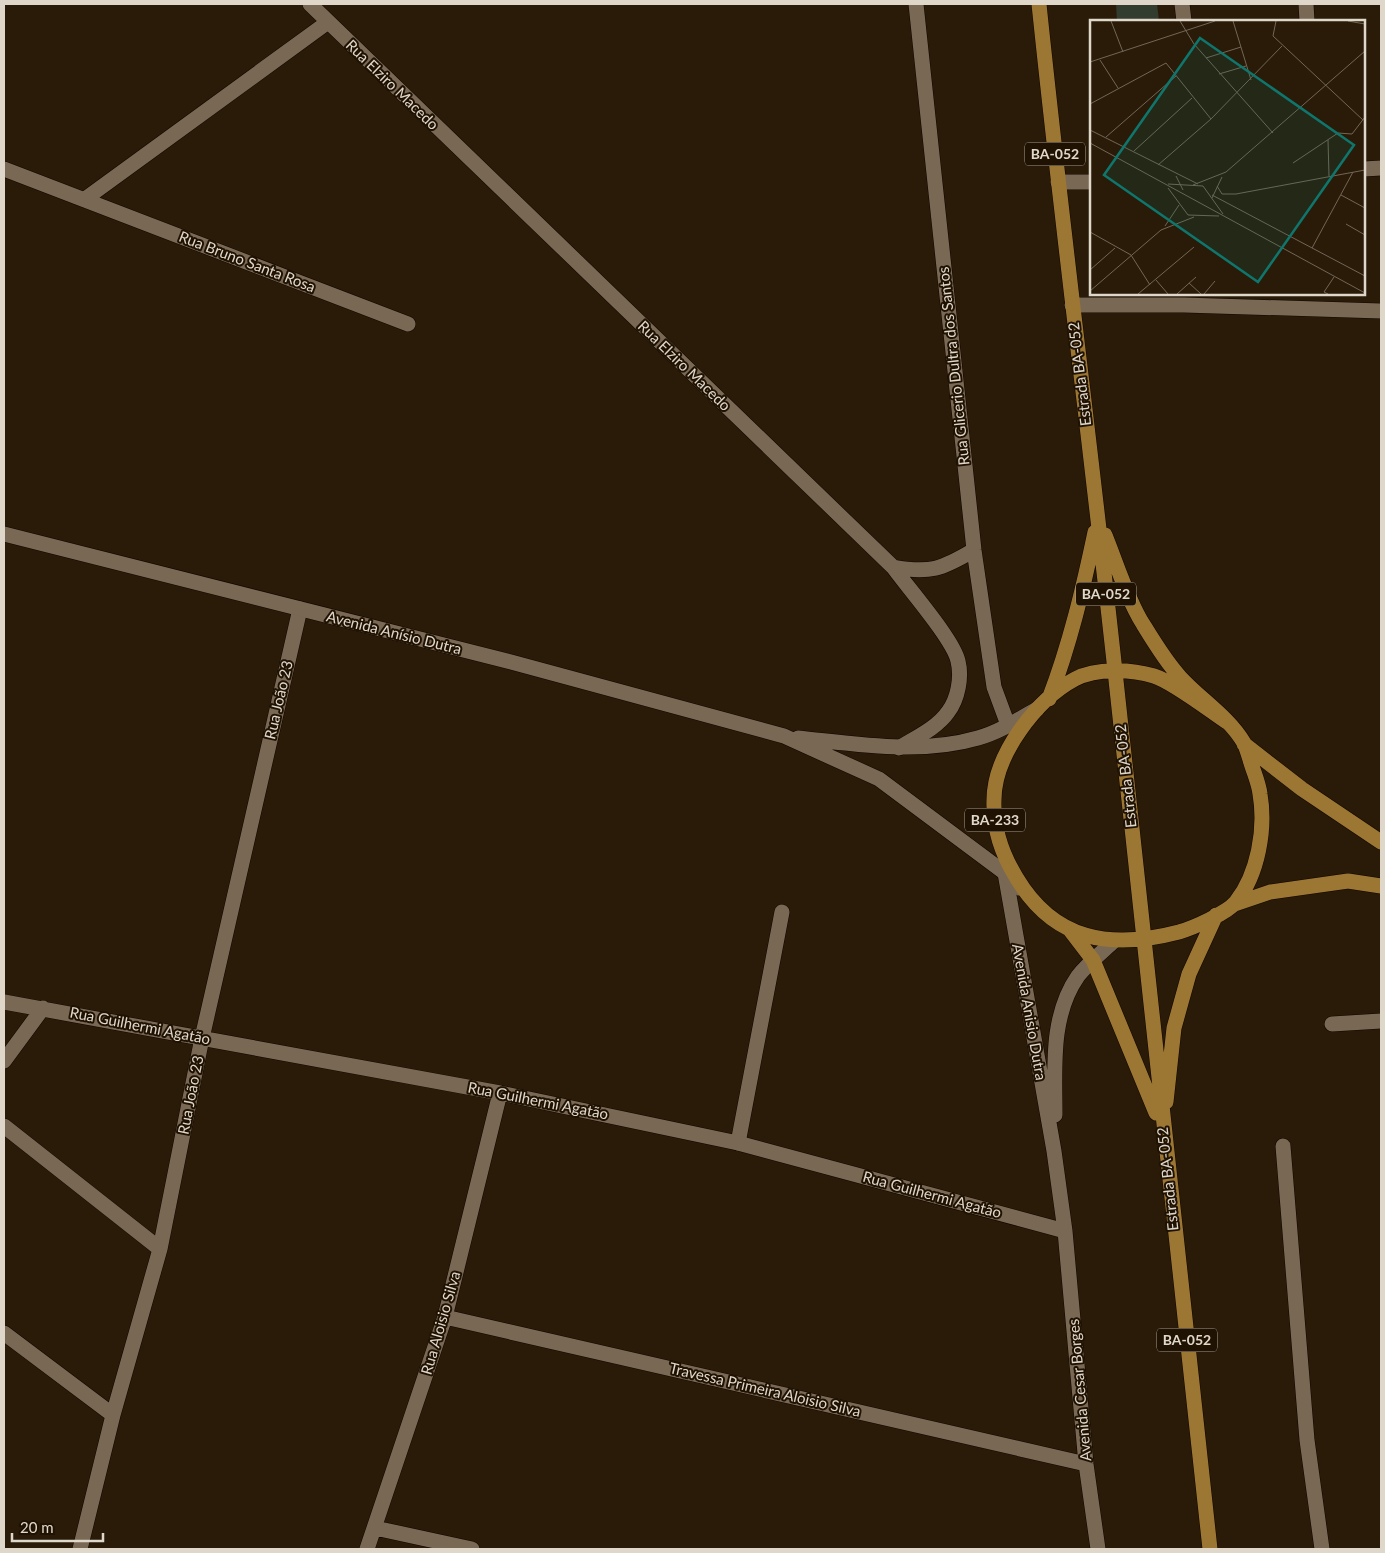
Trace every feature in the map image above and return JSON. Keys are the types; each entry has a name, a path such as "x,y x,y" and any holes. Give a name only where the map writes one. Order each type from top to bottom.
{"main road":[{"name":"Estrada BA-052","path":"1039,4 1115,670 1142,938 1210,1549"},
{"path":"1043,704 1064,660 1083,592 1097,518"},
{"path":"1097,518 1141,621 1179,676 1227,722"},
{"name":"BA-233","path":"1381,842 1302,789 1244,744 1227,722 1155,676 1115,670 1076,679 1043,704 1014,740 1000,766 994,798 996,829 1008,863 1029,899 1047,916 1070,930 1114,941 1181,931 1216,916 1235,904 1270,892 1348,881 1381,886"},
{"name":"BA-233","path":"1235,904 1253,870 1262,832 1260,794 1244,744"},
{"path":"1163,1131 1174,1028 1189,974 1216,916"},
{"path":"1070,930 1093,960 1163,1131"}],"street":[{"name":"Rua Elziro Macedo","path":"310,4 893,567 951,645 959,662 959,688 948,712 934,726 899,748"},
{"name":"Rua Glicerio Dultra dos Santos","path":"916,4 974,550 994,687 1008,725"},
{"path":"1182,4 1184,20"},
{"path":"1306,4 1307,20"},
{"path":"85,199 328,22"},
{"path":"1365,169 1381,168"},
{"name":"Rua Bruno Santa Rosa","path":"4,169 408,324"},
{"path":"1058,182 1090,182"},
{"path":"1072,305 1184,305 1381,311"},
{"name":"Avenida Anísio Dutra","path":"4,534 512,662 784,736"},
{"path":"893,567 933,571 954,562 974,550"},
{"name":"Rua João 23","path":"80,1549 113,1415 160,1249 202,1038 300,609"},
{"path":"784,736 899,748 978,738 1008,725 1043,704"},
{"path":"784,736 879,778 1005,873 1029,899"},
{"name":"Avenida Anisio Dutra","path":"1005,873 1054,1151 1065,1231"},
{"path":"738,1143 782,912"},
{"name":"Avenida Anisio Dutra","path":"1054,1151 1057,1030 1068,992 1093,960 1114,941"},
{"name":"Rua Guilhermi Agatão","path":"4,1002 500,1093 738,1143 1065,1231"},
{"path":"4,1061 43,1008"},
{"path":"1332,1024 1381,1022"},
{"name":"Rua Aloisio Silva","path":"367,1549 445,1317 500,1093"},
{"path":"4,1126 160,1249"},
{"path":"1283,1146 1307,1440 1322,1549"},
{"name":"Avenida Cesar Borges","path":"1065,1231 1086,1464 1098,1549"},
{"name":"Travessa Primeira Aloisio Silva","path":"445,1317 1086,1464"},
{"path":"4,1333 113,1415"},
{"path":"375,1528 472,1549"}],"green space":[{"path":"1116,4 1157,4 1159,20 1117,20"}]}
